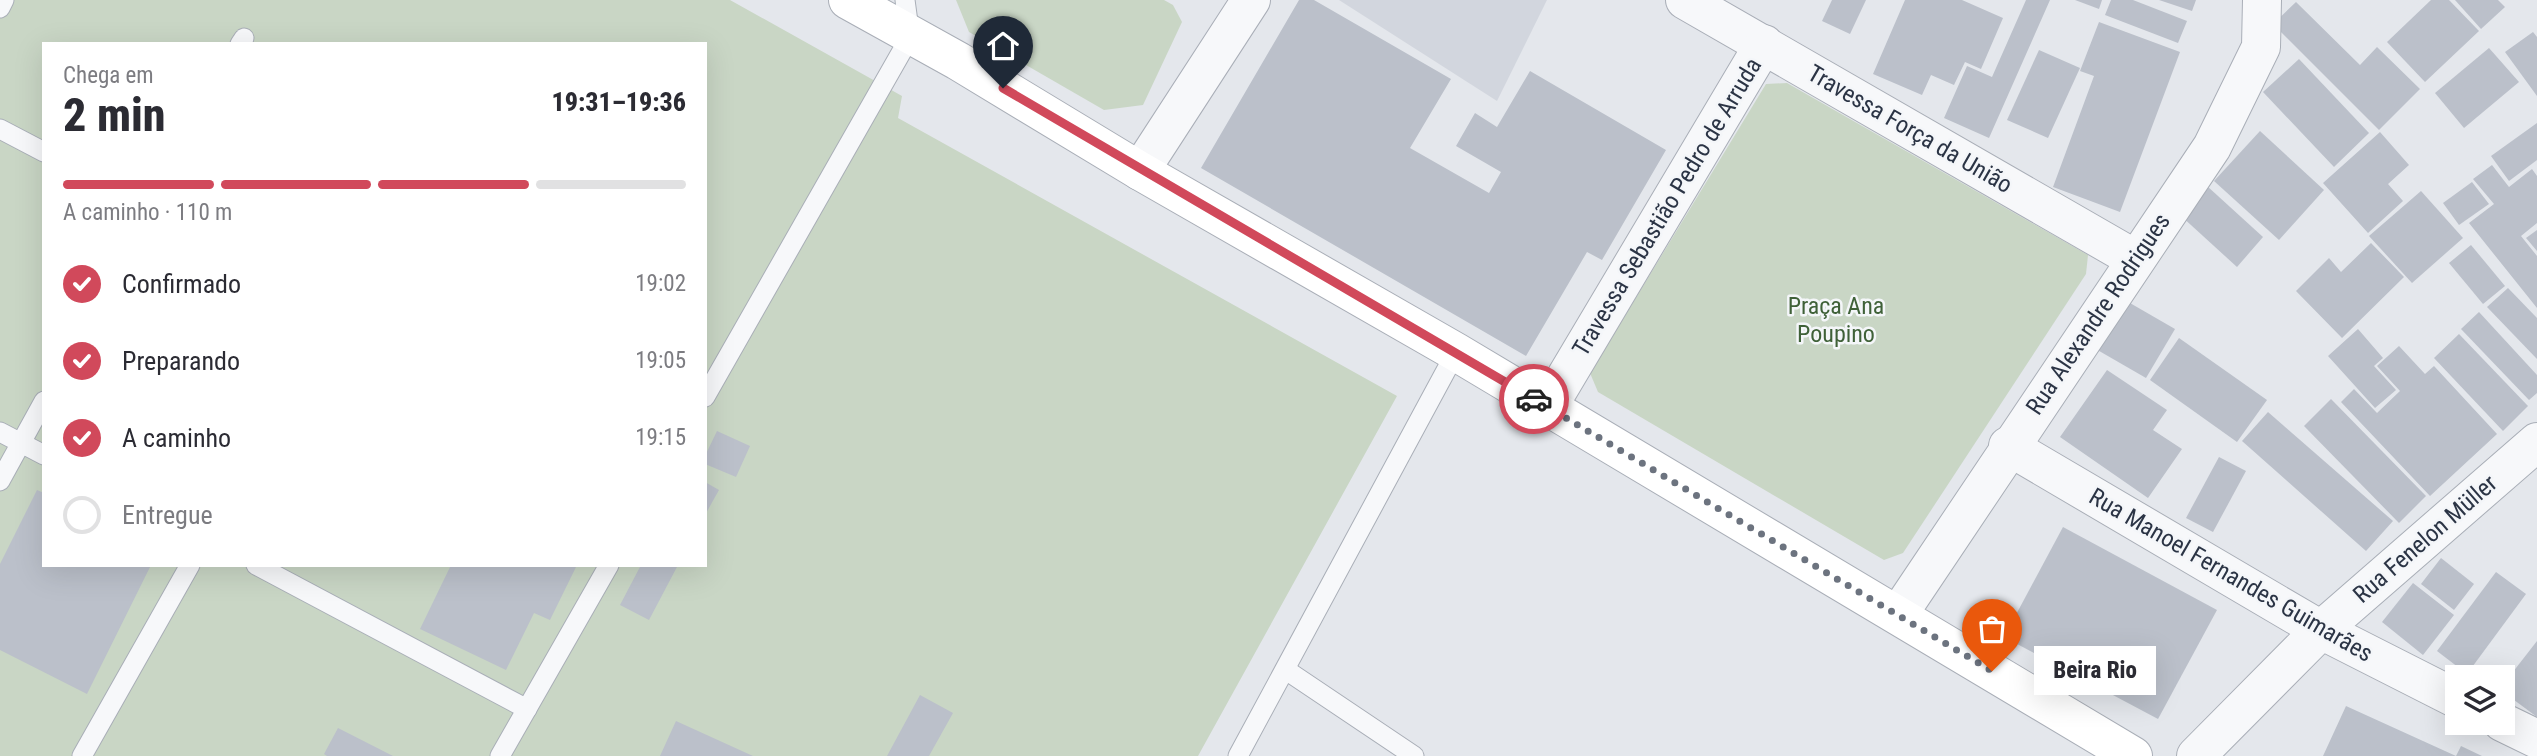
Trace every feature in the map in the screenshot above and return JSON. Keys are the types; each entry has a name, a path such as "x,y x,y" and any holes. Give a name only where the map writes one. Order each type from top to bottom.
{"main road":[{"path":"848,0 908,18 958,61 1140,171 1456,352 2133,756"}],"street":[{"path":"1140,171 1251,0"},
{"name":"Travessa Força da União","path":"1685,0 2135,259"},
{"name":"Rua Alexandre Rodrigues","path":"1898,615 2008,446 2212,147 2261,47 2262,0"},
{"name":"Travessa Sebastião Pedro de Arruda","path":"1548,407 1764,44"},
{"name":"Rua Fenelon Müller","path":"2196,756 2321,630 2537,442"},
{"name":"Rua Manoel Fernandes Guimarães","path":"2008,446 2321,630 2445,693"},
{"path":"2515,728 2537,739"}],"lane":[{"path":"0,8 5,0"},
{"path":"707,393 908,18"},
{"path":"0,129 42,151"},
{"path":"1238,756 1456,352"},
{"path":"0,481 42,405"},
{"path":"0,432 42,454"},
{"path":"82,756 189,567"},
{"path":"260,567 527,709"},
{"path":"500,756 608,567"},
{"path":"1286,670 1414,756"}],"shaded area":[{"path":"1339,0 1547,0 1497,101"}],"green space":[{"path":"0,0 730,0 902,96 898,118 1397,396 1198,756 0,756"},
{"path":"956,0 1164,0 1173,5 1182,22 1143,105 1104,110 969,32"},
{"name":"Praça Ana Poupino","path":"1787,83 2088,255 2086,274 1903,553 1884,560 1598,392 1590,373 1766,84"}],"building":[{"path":"1299,0 1314,0 1451,79 1410,148 1489,193 1501,172 1456,146 1475,113 1497,127 1530,71 1666,150 1602,260 1587,252 1526,356 1201,168"},
{"path":"1832,0 1866,0 1850,34 1822,21"},
{"path":"1905,0 1962,0 2003,18 1981,69 1965,62 1954,85 1931,75 1922,95 1873,74"},
{"path":"2026,0 2050,0 1989,138 1944,118 1967,66 1992,77"},
{"path":"2075,0 2102,0 2099,9"},
{"path":"2111,0 2133,0 2187,21 2178,43 2105,15"},
{"path":"2159,0 2196,0 2192,11"},
{"path":"2431,0 2449,0 2479,31 2425,82 2387,42"},
{"path":"2455,0 2498,0 2505,7 2481,29"},
{"path":"2296,2 2360,65 2377,47 2420,89 2379,130 2273,24"},
{"path":"2099,22 2180,52 2120,212 2053,187 2094,76 2080,71"},
{"path":"2533,32 2537,37 2537,96 2505,52"},
{"path":"2489,48 2519,82 2464,128 2435,93"},
{"path":"2039,50 2080,68 2048,138 2007,120"},
{"path":"2299,59 2369,133 2334,167 2263,92"},
{"path":"2537,123 2537,160 2509,181 2491,156"},
{"path":"2260,131 2324,190 2279,240 2214,181"},
{"path":"2380,132 2409,165 2388,184 2403,201 2368,233 2323,183"},
{"path":"2492,165 2509,187 2532,169 2537,176 2537,223 2521,236 2537,256 2537,308 2469,223 2494,204 2473,179"},
{"path":"2472,182 2489,204 2459,225 2443,203"},
{"path":"2207,186 2263,237 2237,267 2180,215"},
{"path":"2421,191 2463,238 2412,283 2369,236"},
{"path":"2537,230 2537,251 2526,238"},
{"path":"2371,243 2404,277 2342,338 2296,291 2329,258 2341,272"},
{"path":"2471,245 2505,286 2483,304 2449,263"},
{"path":"2508,288 2537,318 2537,359 2487,307"},
{"path":"2123,299 2175,329 2146,378 2094,348"},
{"path":"2479,312 2537,375 2537,393 2529,400 2461,329"},
{"path":"2358,329 2383,358 2374,366 2396,390 2375,408 2328,356"},
{"path":"2459,334 2528,406 2503,431 2434,358"},
{"path":"2179,338 2267,400 2237,442 2150,380"},
{"path":"2399,346 2425,374 2434,366 2497,434 2430,496 2341,402 2354,389 2377,413 2400,391 2377,366"},
{"path":"2107,370 2167,410 2153,430 2182,449 2148,498 2060,437"},
{"path":"2331,399 2426,496 2399,523 2304,426"},
{"path":"2268,412 2393,521 2366,551 2242,441"},
{"path":"717,431 750,446 736,477 707,465 707,452"},
{"path":"2219,457 2246,471 2213,532 2186,518"},
{"path":"707,483 719,490 707,511"},
{"path":"37,490 42,492 42,567 150,567 87,694 0,650 0,564"},
{"path":"2063,527 2217,610 2158,719 2004,637"},
{"path":"2441,558 2474,584 2454,610 2421,584"},
{"path":"450,567 576,567 550,620 534,613 506,670 420,629"},
{"path":"640,567 677,567 649,620 620,605"},
{"path":"2496,572 2526,594 2474,665 2455,665 2437,651"},
{"path":"2413,583 2454,615 2423,655 2382,622"},
{"path":"2537,641 2537,717 2515,701 2515,669"},
{"path":"920,695 953,713 929,756 887,756"},
{"path":"2346,706 2456,756 2323,756"},
{"path":"676,721 753,756 660,756"},
{"path":"338,728 393,756 327,756 324,754"},
{"path":"2461,746 2482,756 2456,756"}],"way so far":[{"path":"1534,399 1992,671"}],"place":[{"name":"Beira Rio","path":"1992,671"}],"route":[{"path":"1003,88 1140,171 1534,399"}]}
